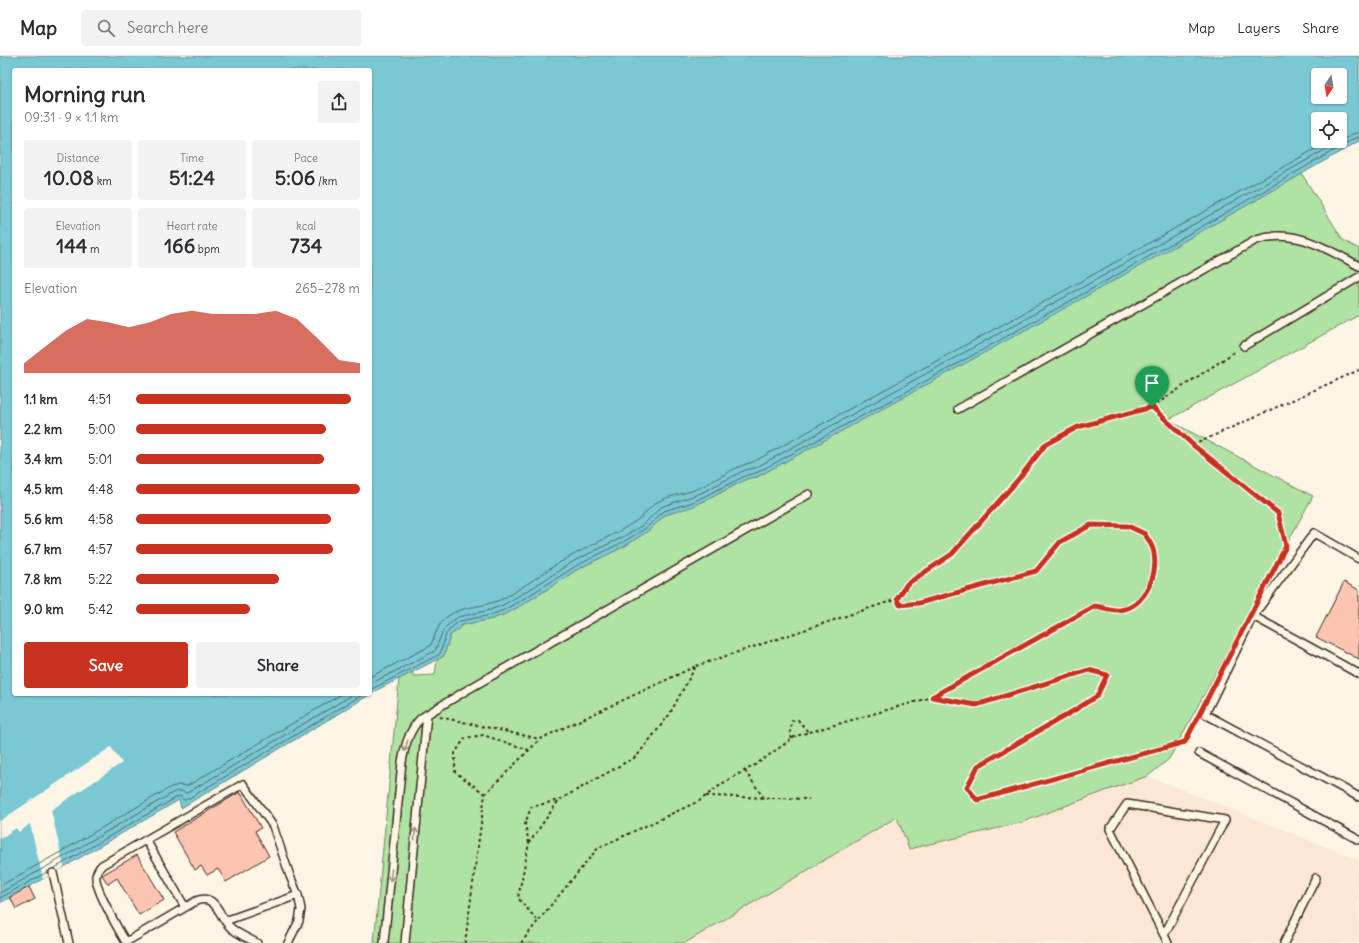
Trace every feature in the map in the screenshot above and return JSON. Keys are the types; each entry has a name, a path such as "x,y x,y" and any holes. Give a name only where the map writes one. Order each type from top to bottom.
{"lane":[{"path":"958,409 1256,240 1277,236 1302,238 1359,266"},
{"path":"1244,346 1359,277"},
{"path":"384,943 402,762 406,744 413,728 421,718 480,682 809,494"},
{"path":"1359,559 1314,533 1254,616 1205,714 1359,797"},
{"path":"1254,616 1359,674"},
{"path":"405,943 427,714"},
{"path":"1199,753 1359,840"},
{"path":"257,943 233,930 224,921 217,907 210,901 200,900 126,942 111,917 96,882 96,875 102,865 243,784 274,826 288,871 298,894 301,909 299,921 288,943"},
{"path":"1164,935 1225,820 1127,804 1110,829 1168,943"},
{"path":"146,840 186,907"},
{"path":"53,873 69,943"},
{"path":"1284,943 1316,878"},
{"path":"224,921 298,894"}],"path":[{"path":"465,943 485,794 540,739 696,666 897,599 907,584 952,554 1017,481 1046,444 1078,427 1152,407 1244,346"},
{"path":"1193,445 1359,370"},
{"path":"1152,407 1193,445 1278,513 1286,546 1268,581"},
{"path":"521,943 598,848 699,801 726,781 745,771 796,736 932,697 1095,606 1120,610 1138,603 1149,586 1154,571 1154,553 1145,534 1128,526 1091,525 1060,542 1036,571 919,603 900,605 897,599"},
{"path":"538,921 518,898 529,843 525,824 531,806 559,800 637,756 668,715 696,666"},
{"path":"932,697 976,705 1089,670 1107,675 1097,696 978,766 967,787 977,800 1185,742 1199,714"},
{"path":"427,714 540,739"},
{"path":"792,738 790,732 792,721 798,720 809,733"},
{"path":"485,794 455,772 455,753 465,738 483,735 529,750"},
{"path":"745,771 764,798"},
{"path":"705,796 809,799"},
{"path":"529,843 559,800"}],"shaded area":[{"path":"1148,776 1359,860 1359,939 1357,943 685,943 897,817 909,849 1020,823"}],"green space":[{"path":"1302,174 1343,240 1359,249 1359,315 1168,420 1313,496 1169,759 1148,776 1020,823 909,849 897,817 685,943 374,943 399,679 413,672 413,676 435,675 437,660 444,655 450,636 463,625 492,619 508,613 578,569 625,546 648,531 665,515 705,501 749,478 757,477 1096,290"}],"water":[{"path":"0,56 1359,56 1359,141 1347,148 1347,112 1311,112 1311,148 1347,148 1059,311 757,477 749,478 694,506 665,515 648,531 625,546 578,569 508,613 492,619 462,625 450,636 444,656 372,693 372,68 12,68 12,696 368,696 181,808 179,800 0,903"}],"pier":[{"path":"111,747 122,763 51,810 64,867 43,879 30,824 19,832 16,828 0,839 0,821"}],"building":[{"path":"1344,582 1359,590 1359,659 1316,637"},
{"path":"240,792 261,828 255,831 269,856 226,882 218,869 207,875 201,866 195,870 173,832"},
{"path":"137,855 164,900 139,915 117,878 108,884 102,875"},
{"path":"29,887 35,899 16,909 10,897"}],"route":[{"path":"1152,407 1193,445 1278,513 1286,546 1185,742 977,800 967,787 978,766 1097,696 1107,675 1089,670 976,705 932,697 1095,606 1120,610 1138,603 1149,586 1154,571 1154,553 1145,534 1128,526 1091,525 1060,542 1036,571 919,603 900,605 897,599 907,584 952,554 1017,481 1046,444 1078,427 1152,407"}]}
